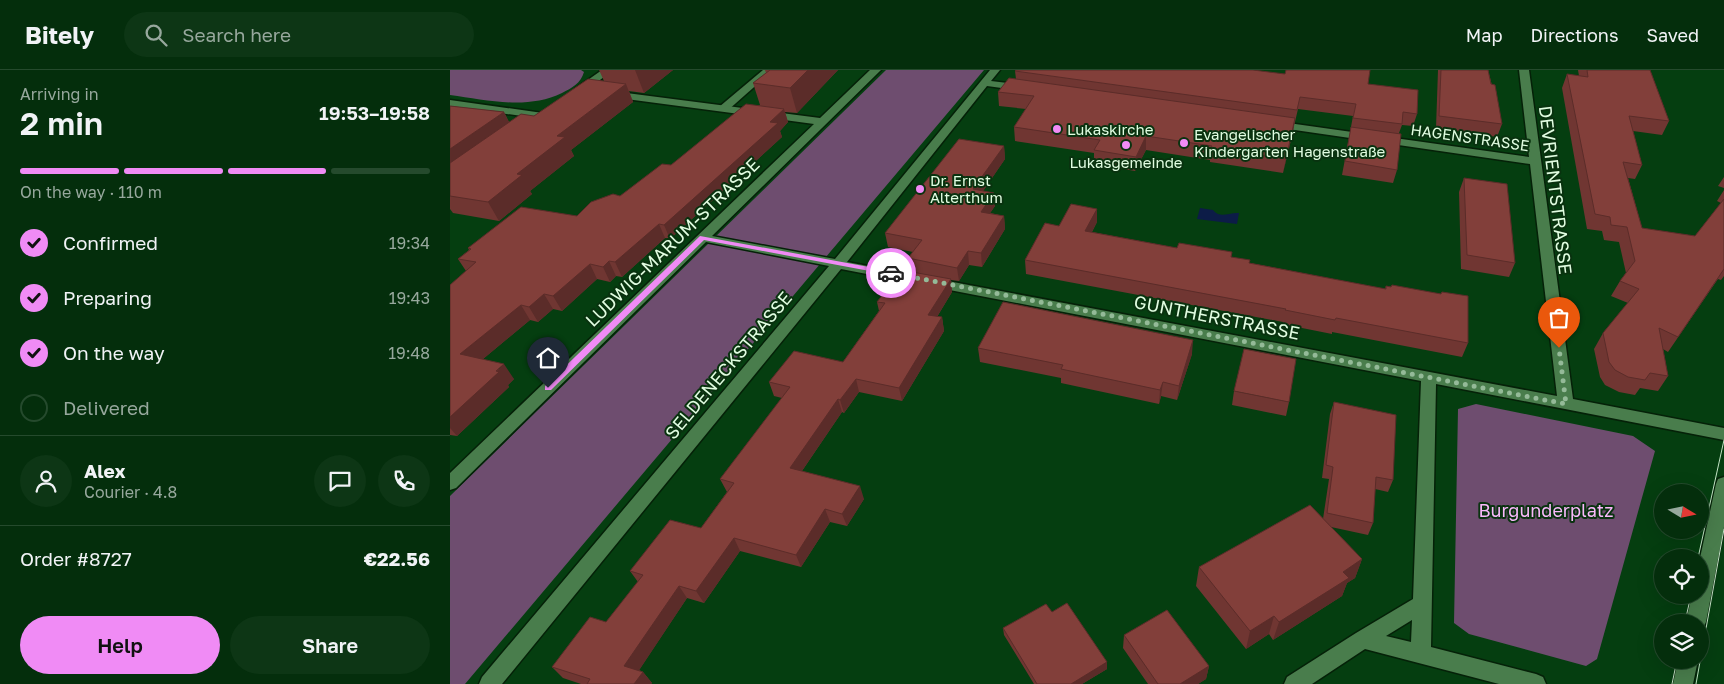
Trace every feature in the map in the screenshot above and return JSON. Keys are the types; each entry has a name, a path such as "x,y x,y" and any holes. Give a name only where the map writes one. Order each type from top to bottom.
{"street":[{"path":"608,70 577,92 823,122"},
{"name":"LUDWIG-MARUM-STRASSE","path":"450,484 876,70"},
{"name":"SELDENECKSTRASSE","path":"489,684 839,263 994,70"},
{"name":"DEVRIENTSTRASSE","path":"1524,70 1566,404"},
{"path":"722,109 766,72"},
{"path":"984,83 1033,90"},
{"path":"450,103 547,113 528,127"},
{"name":"HAGENSTRASSE","path":"1260,122 1535,161"},
{"name":"GUNTHERSTRASSE","path":"702,238 1724,434"},
{"path":"1421,653 1429,378"},
{"path":"1698,614 1724,484"},
{"path":"1294,684 1363,639 1422,604"},
{"path":"1363,639 1536,684"},
{"path":"1683,684 1686,669"}],"green space":[{"path":"450,70 581,70 584,72 583,76 573,87 562,93 535,101 507,102 450,95"},
{"path":"886,70 984,70 465,684 450,684 450,496"},
{"name":"Burgunderplatz","path":"1476,404 1633,436 1655,451 1597,659 1586,666 1469,634 1454,623 1458,409"}],"water":[{"path":"1200,208 1213,210 1222,215 1239,213 1237,224 1197,219"}],"building":[{"path":"770,70 808,70 790,88 753,83"},
{"path":"1016,70 1253,70 1285,74 1286,70 1370,70 1368,84 1418,90 1417,114 1403,112 1402,124 1353,118 1356,104 1300,97 1297,110"},
{"path":"1441,70 1488,70 1491,84 1495,85 1502,124 1439,116"},
{"path":"1587,70 1650,70 1669,121 1629,116 1642,165 1623,162 1642,228 1695,236 1724,199 1724,269 1678,337 1659,328 1668,376 1650,373 1645,380 1628,377 1615,370 1609,362 1603,333 1639,289 1620,281 1635,261 1627,227 1611,225 1610,217 1595,214 1567,74 1588,77"},
{"path":"1009,78 1295,118 1286,159 1146,136 1136,157 1094,150 1100,140 1014,127 1034,96 998,92"},
{"path":"588,79 626,84 557,136 565,137 517,174 522,175 488,202 450,196 450,163 521,114 534,116"},
{"path":"746,104 784,109 770,122 778,123 664,225 659,224 615,262 609,261 603,267 590,264 553,296 544,294 529,307 521,305 460,354 504,364 496,371 499,372 450,417 450,285 476,262 458,259 471,249 468,248 521,207 577,216 591,202 613,194 620,196 662,164 671,165"},
{"path":"450,106 504,112 450,149"},
{"path":"1351,127 1401,134 1397,170 1345,161"},
{"path":"959,139 1004,146 973,189 994,193 981,212 1004,216 981,253 968,251 957,268 908,258 922,240 885,233"},
{"path":"1464,178 1507,184 1515,263 1467,255"},
{"path":"1071,204 1097,209 1085,231 1177,248 1179,243 1232,252 1231,257 1250,260 1249,263 1386,289 1386,286 1391,287 1392,285 1441,294 1442,292 1468,296 1468,343 1336,318 1335,320 1025,260 1045,223 1059,226"},
{"path":"901,270 951,279 928,315 942,317 899,388 856,379 840,400 838,399 790,468 860,486 842,514 825,509 796,555 734,538 696,591 679,586 624,666 643,672 634,684 587,684 590,679 552,667 590,617 606,622 643,575 630,571 670,520 701,528 734,483 720,479 790,387 769,382 794,351 843,362 885,303 877,302"},
{"path":"1003,302 1193,340 1179,386 1163,382 1160,390 1061,369 1063,365 978,348"},
{"path":"1244,349 1296,359 1289,402 1234,391"},
{"path":"1334,402 1396,415 1393,480 1376,477 1373,523 1327,513 1333,467 1326,465"},
{"path":"1310,505 1362,559 1343,572 1349,578 1279,622 1274,616 1250,631 1199,567"},
{"path":"1067,603 1107,662 1071,684 1037,684 1003,628 1046,604 1052,612"},
{"path":"1167,610 1209,666 1180,684 1158,684 1124,635"}],"tram line":[{"path":"1700,549 1724,440"},
{"path":"1696,684 1724,529"},
{"path":"1687,614 1689,604"},
{"path":"1672,684 1675,669"}],"way so far":[{"path":"891,273 1566,404 1559,348"}],"place":[{"name":"Lukaskirche","path":"1057,129"},
{"name":"Evangelischer Kindergarten Hagenstraße","path":"1184,143"},
{"name":"Lukasgemeinde","path":"1126,145"},
{"name":"Dr. Ernst Alterthum","path":"920,189"}],"route":[{"path":"548,388 702,238 733,242 891,273"}]}
